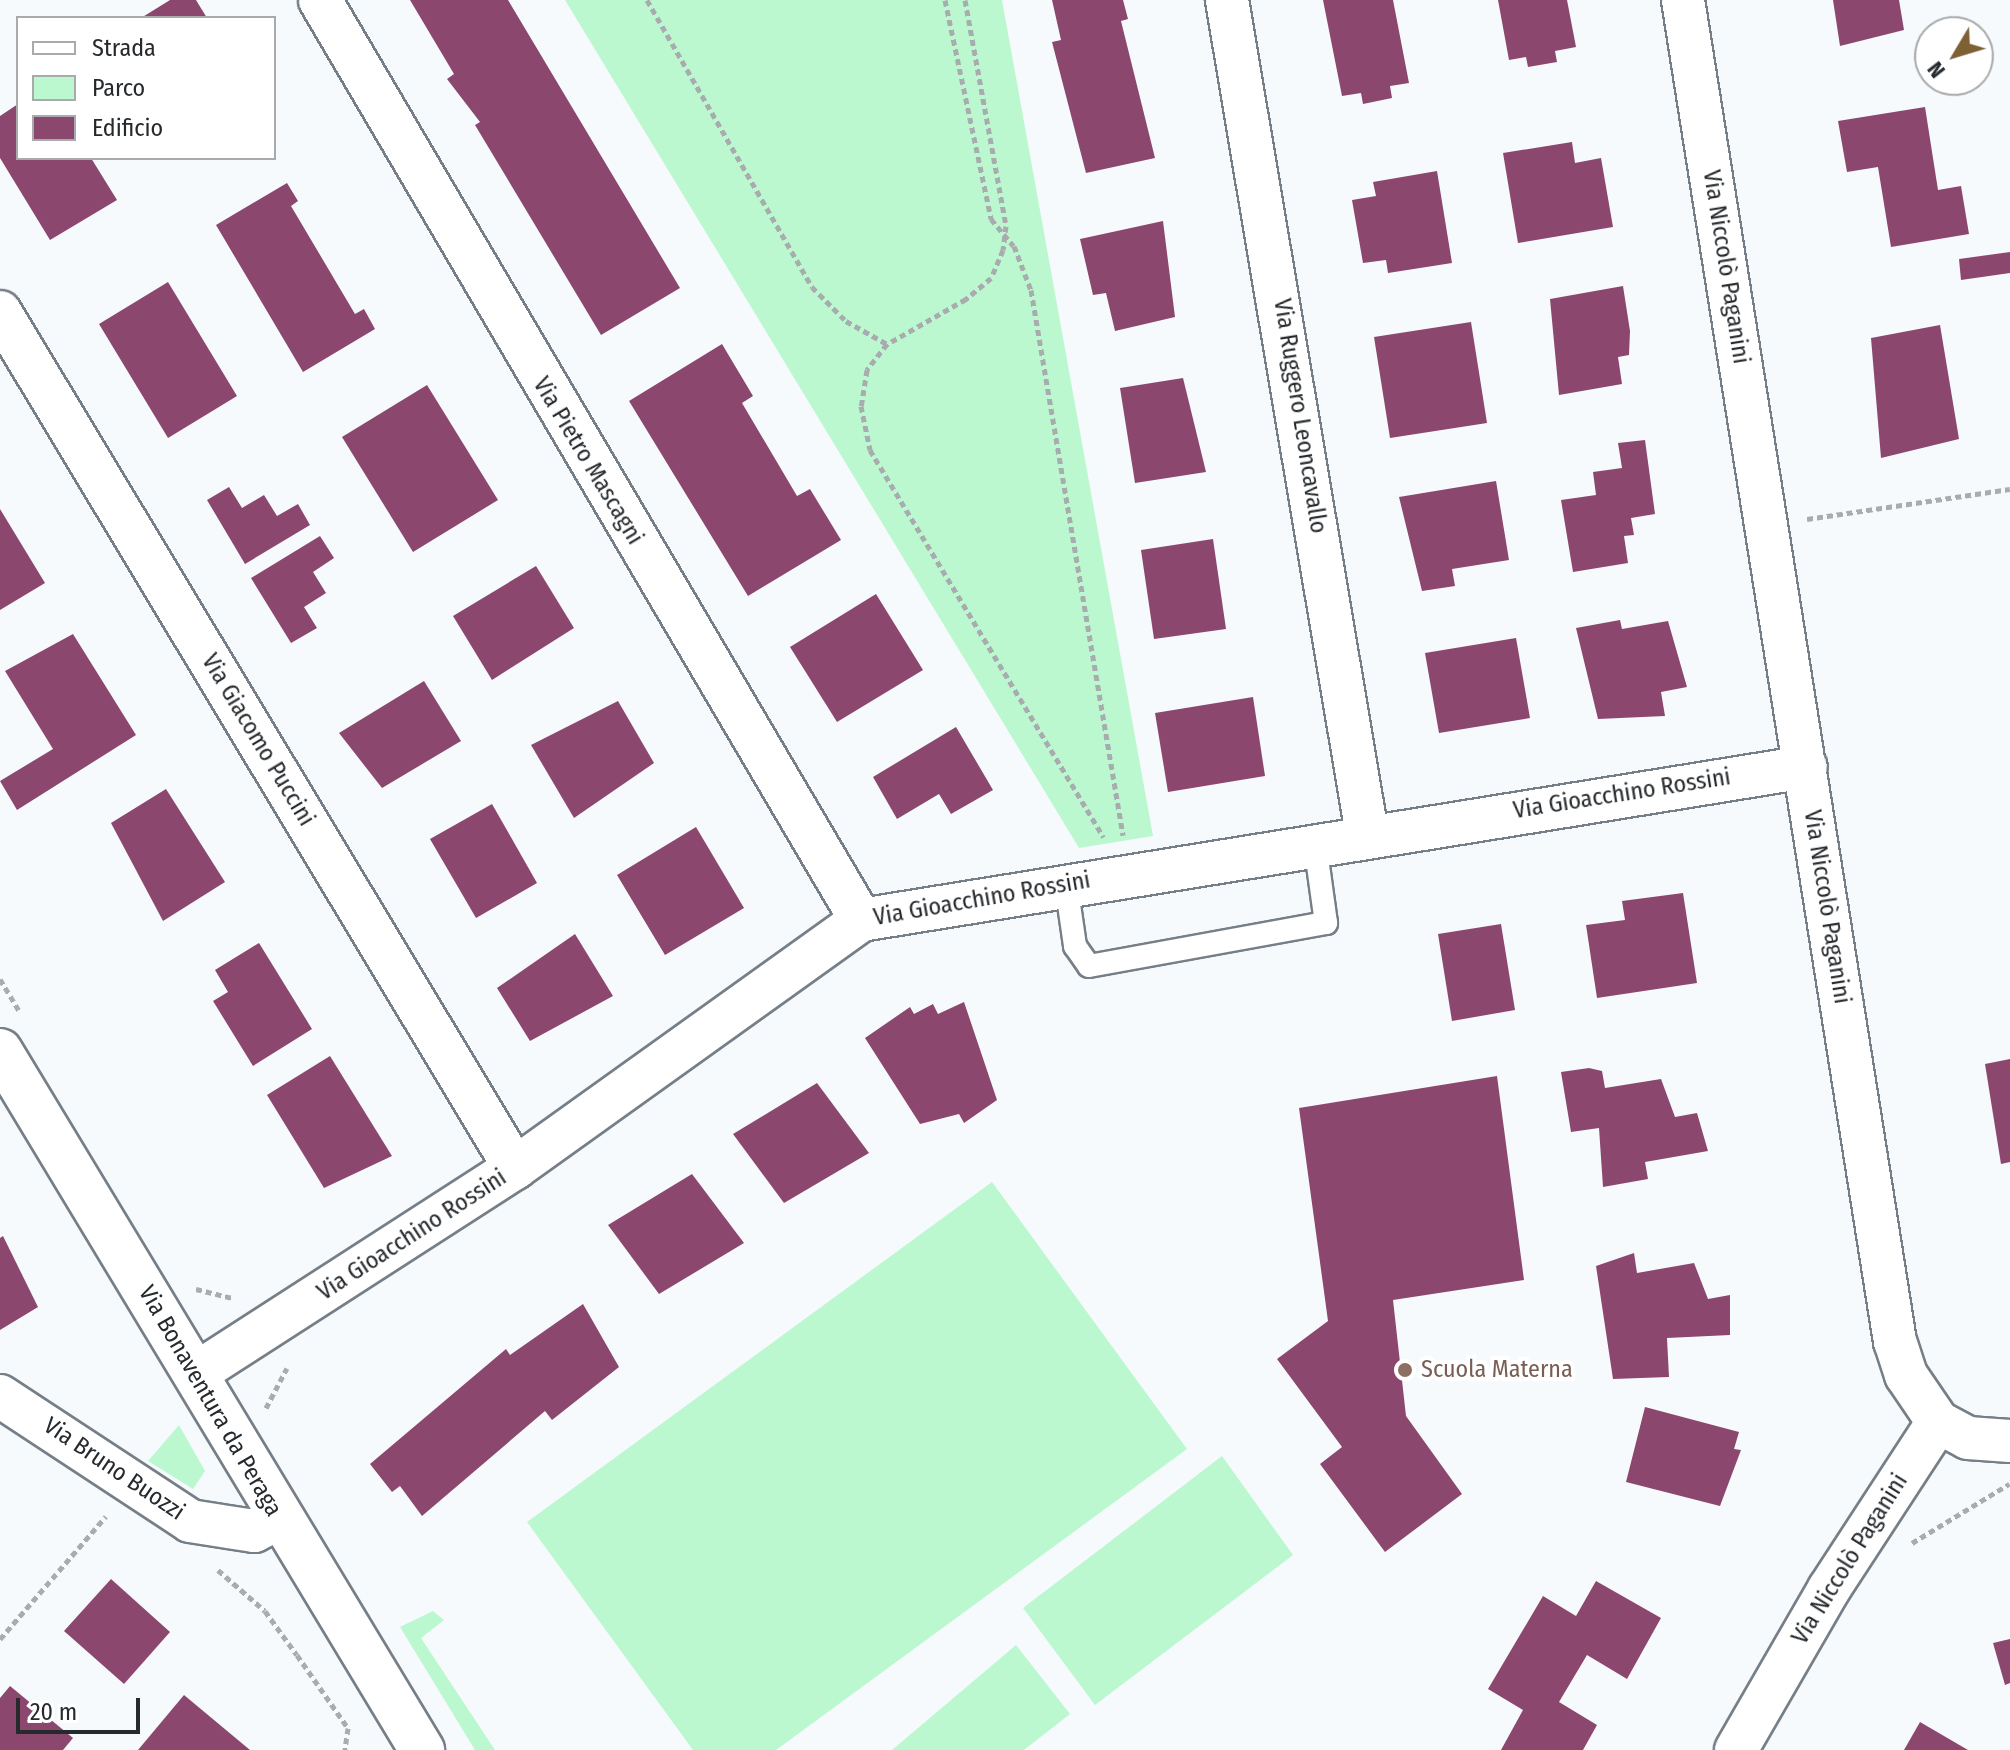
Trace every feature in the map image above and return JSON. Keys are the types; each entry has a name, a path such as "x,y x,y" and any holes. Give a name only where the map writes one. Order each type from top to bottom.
{"main road":[{"name":"Via Bonaventura da Peraga","path":"0,1051 195,1374 278,1519 422,1750"}],"street":[{"name":"Via Pietro Mascagni","path":"320,0 861,920"},
{"name":"Via Ruggero Leoncavallo","path":"1227,0 1367,834"},
{"name":"Via Niccolò Paganini","path":"1683,0 1895,1341 1906,1375 1938,1422 1829,1589 1736,1750"},
{"name":"Via Giacomo Puccini","path":"0,312 515,1168"},
{"name":"Via Gioacchino Rossini","path":"195,1374 515,1168 861,920 1367,834 1806,767"},
{"name":"Via Bruno Buozzi","path":"0,1396 190,1521 254,1531 278,1519"},
{"path":"1938,1422 1968,1438 2010,1441"}],"lane":[{"path":"1066,884 1075,946 1089,966 1326,923 1315,844"}],"path":[{"path":"647,0 812,287 846,321 887,344"},
{"path":"945,0 991,219 1005,235"},
{"path":"965,0 1005,235 1031,290 1125,847"},
{"path":"1005,235 991,278 887,344 867,370 861,406 870,450 1107,849"},
{"path":"1806,520 2010,489"},
{"path":"269,1420 273,1387 305,1352 284,1319"},
{"path":"1904,1551 1959,1510 2010,1484"},
{"path":"0,1639 111,1510"},
{"path":"209,1563 242,1588 289,1644 348,1728 345,1750"}],"green space":[{"path":"565,0 1002,0 1153,836 1079,848"},
{"path":"992,1182 1187,1449 776,1750 693,1750 527,1522"},
{"path":"179,1425 205,1471 193,1489 148,1461"},
{"path":"1222,1456 1293,1555 1095,1705 1023,1608"},
{"path":"433,1611 444,1620 421,1638 495,1750 475,1750 400,1627"},
{"path":"1016,1645 1070,1714 1024,1750 892,1750"}],"building":[{"path":"170,0 196,0 206,16 144,16"},
{"path":"410,0 508,0 680,288 601,335 475,125 480,122 447,79 454,74"},
{"path":"1052,0 1123,0 1128,19 1121,21 1155,158 1086,173 1052,42 1061,40"},
{"path":"1323,0 1393,0 1409,83 1390,86 1392,98 1363,104 1361,93 1342,96"},
{"path":"1498,0 1567,0 1576,47 1555,51 1557,62 1528,67 1526,57 1509,60"},
{"path":"1833,0 1899,0 1904,30 1840,46"},
{"path":"16,105 16,160 92,160 117,200 50,240 0,158 0,116"},
{"path":"1925,107 1938,190 1961,186 1969,234 1891,247 1878,167 1847,172 1838,121"},
{"path":"1572,142 1575,163 1601,158 1613,227 1518,243 1503,153"},
{"path":"1437,171 1452,263 1388,273 1386,260 1363,263 1352,200 1376,196 1373,182"},
{"path":"287,183 298,201 291,206 355,314 364,309 375,329 303,372 216,225"},
{"path":"1163,221 1175,317 1115,331 1106,293 1093,295 1080,239"},
{"path":"2010,252 2010,273 1961,280 1959,259"},
{"path":"168,282 237,396 168,438 99,324"},
{"path":"1623,286 1630,331 1629,355 1618,357 1622,384 1559,395 1550,299"},
{"path":"1471,322 1487,423 1390,438 1374,337"},
{"path":"1940,325 1959,439 1881,458 1871,338"},
{"path":"722,344 753,396 742,403 797,496 810,489 841,540 748,596 629,401"},
{"path":"1183,378 1206,472 1135,483 1120,388"},
{"path":"427,385 498,500 413,552 342,437"},
{"path":"1645,440 1655,514 1631,518 1634,535 1624,536 1628,563 1573,572 1561,500 1596,495 1593,472 1622,468 1618,443"},
{"path":"1496,481 1509,560 1452,569 1455,586 1422,591 1399,497"},
{"path":"229,487 242,508 264,495 277,516 298,504 310,525 245,564 207,500"},
{"path":"0,509 45,583 0,610"},
{"path":"320,536 334,558 313,572 326,593 304,607 317,628 291,643 251,578"},
{"path":"1213,539 1226,629 1154,639 1141,550"},
{"path":"536,566 574,628 492,680 453,616"},
{"path":"876,594 923,670 837,722 790,647"},
{"path":"1620,620 1622,629 1668,621 1687,687 1661,692 1665,716 1598,719 1576,628"},
{"path":"73,634 136,735 17,810 0,781 53,749 5,671"},
{"path":"1516,638 1530,718 1439,733 1425,653"},
{"path":"424,681 461,741 382,788 339,733"},
{"path":"1253,697 1265,776 1168,792 1155,713"},
{"path":"618,701 654,763 574,818 531,745"},
{"path":"956,727 993,790 951,814 939,794 897,819 873,777"},
{"path":"166,789 225,882 163,921 111,823"},
{"path":"492,804 537,883 476,918 430,839"},
{"path":"696,827 744,908 665,955 617,875"},
{"path":"1683,893 1697,983 1597,998 1586,925 1625,920 1622,901"},
{"path":"1501,924 1515,1010 1452,1021 1438,934"},
{"path":"575,934 613,996 530,1041 497,988"},
{"path":"259,943 312,1029 253,1066 213,1001 228,992 215,970"},
{"path":"964,1002 997,1100 964,1123 959,1114 920,1124 865,1038 910,1007 914,1014 933,1004 938,1014"},
{"path":"330,1056 392,1156 324,1188 267,1095"},
{"path":"2010,1059 2010,1162 2001,1164 1985,1064"},
{"path":"1589,1068 1602,1071 1605,1088 1661,1079 1675,1117 1697,1113 1708,1151 1645,1162 1648,1179 1603,1187 1599,1128 1571,1132 1561,1072"},
{"path":"1497,1076 1524,1280 1393,1300 1406,1416 1462,1494 1385,1552 1320,1464 1342,1447 1277,1359 1328,1321 1299,1108"},
{"path":"817,1083 869,1153 784,1203 733,1134"},
{"path":"692,1174 744,1243 659,1294 608,1225"},
{"path":"3,1236 38,1307 0,1330 0,1238"},
{"path":"1634,1253 1637,1273 1694,1263 1708,1299 1730,1295 1730,1335 1667,1338 1669,1377 1613,1379 1596,1266"},
{"path":"583,1304 619,1367 552,1420 545,1411 422,1516 400,1486 392,1492 370,1464 506,1349 510,1355"},
{"path":"1645,1407 1739,1432 1734,1449 1741,1450 1720,1506 1626,1482"},
{"path":"111,1579 170,1632 124,1684 64,1631"},
{"path":"1596,1581 1661,1618 1627,1679 1587,1655 1559,1702 1597,1725 1583,1750 1501,1750 1523,1710 1488,1689 1543,1596 1576,1616"},
{"path":"2010,1639 2010,1683 2005,1685 1993,1643"},
{"path":"10,1686 73,1738 63,1750 0,1750 0,1698"},
{"path":"184,1695 250,1750 138,1750"},
{"path":"1920,1722 1968,1750 1904,1750"}],"place":[{"name":"Scuola Materna","path":"1405,1370"}]}
